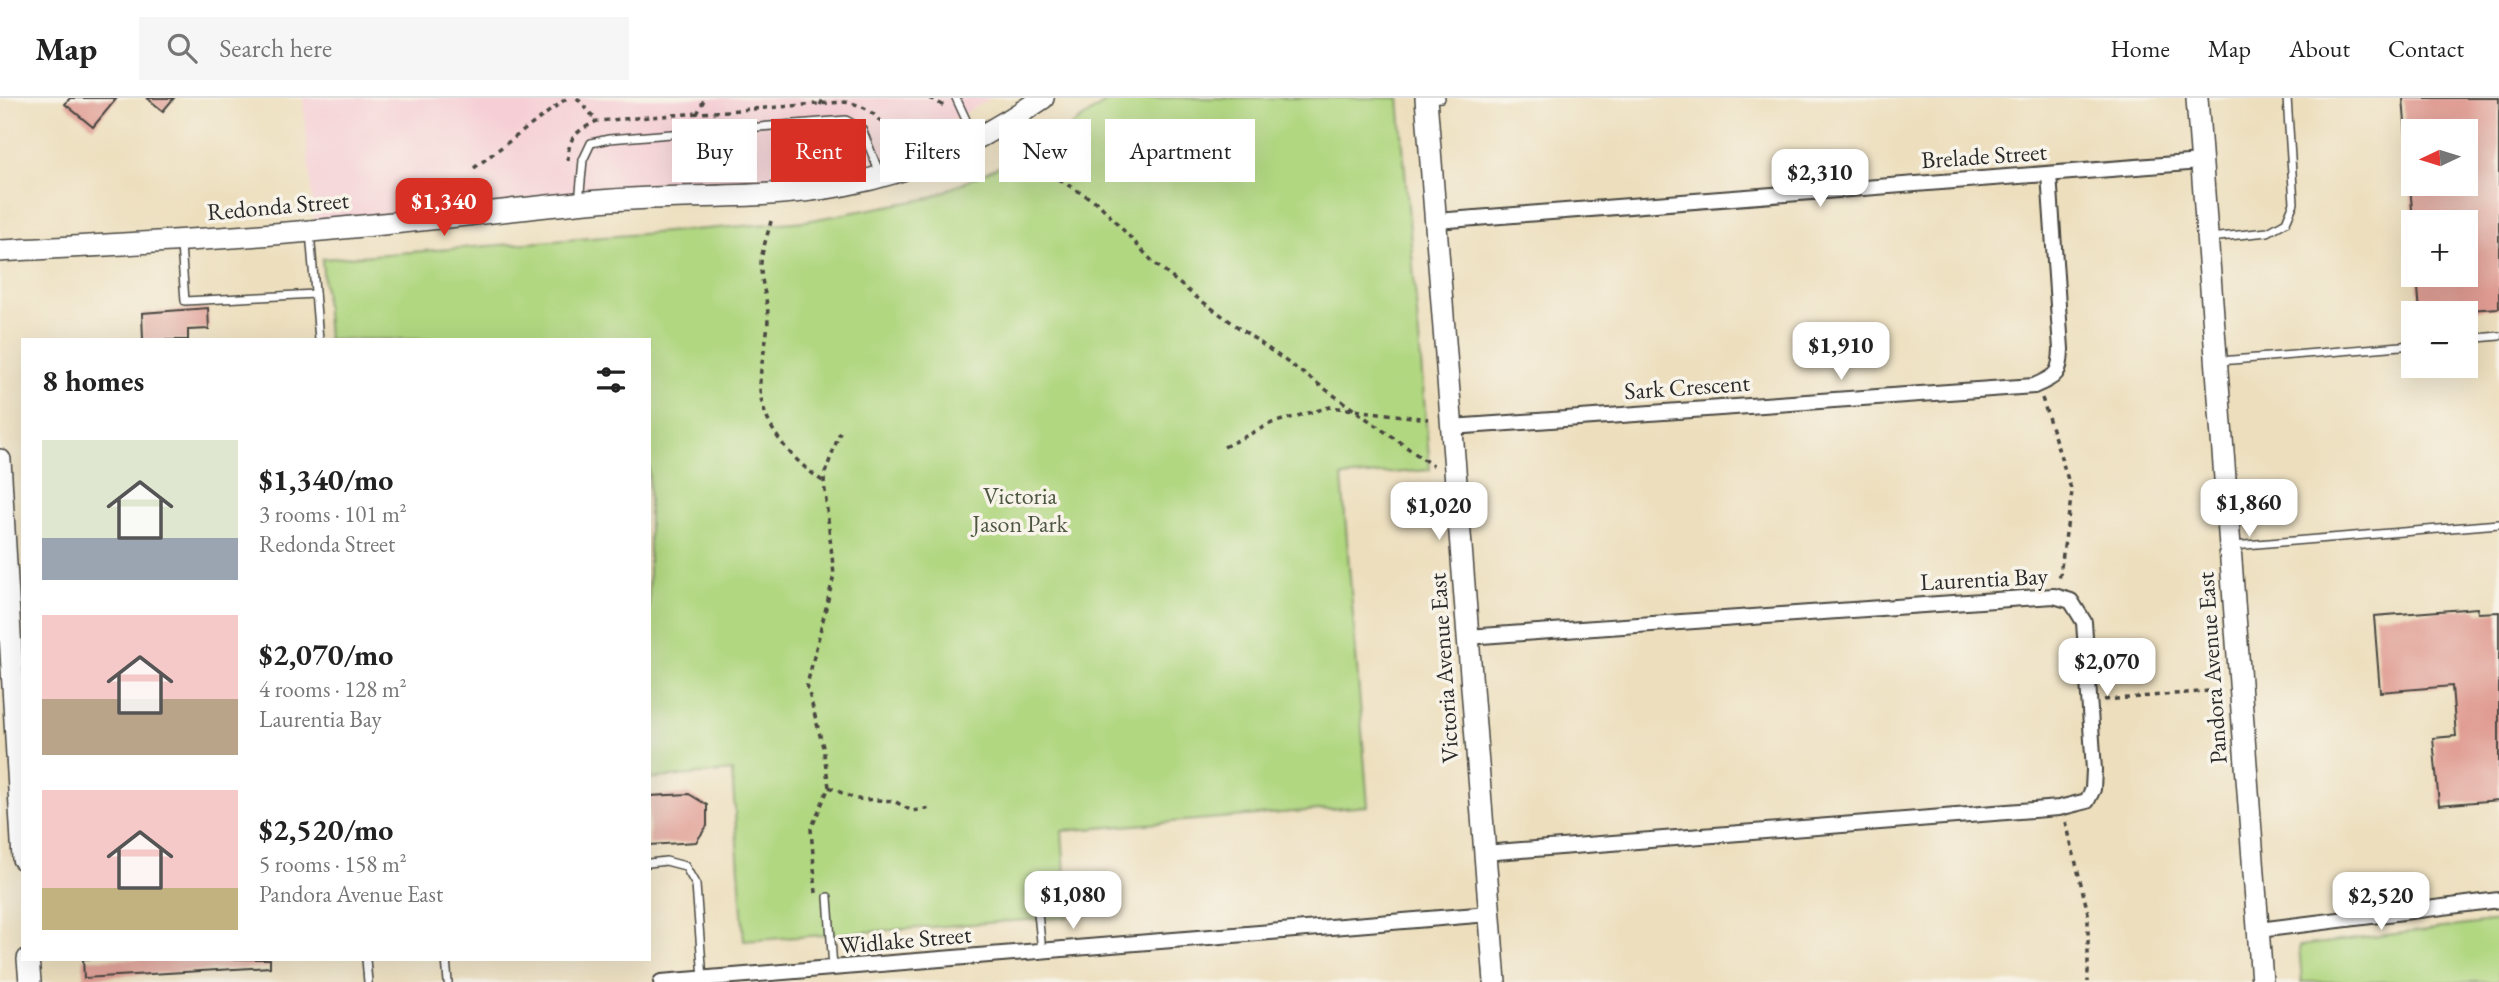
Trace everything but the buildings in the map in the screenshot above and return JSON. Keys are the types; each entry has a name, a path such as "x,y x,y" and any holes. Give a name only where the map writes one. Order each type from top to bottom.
{"street":[{"name":"Redonda Street","path":"985,135 1043,98"},
{"name":"Victoria Avenue East","path":"1431,98 1436,221 1495,982"},
{"name":"Pandora Avenue East","path":"2197,98 2262,982"},
{"name":"Brelade Street","path":"1436,221 2202,162"},
{"path":"2034,386 2053,378 2060,367 2049,174"},
{"name":"Redonda Street","path":"0,251 310,231 579,202 798,191 841,186 880,177"},
{"name":"Sark Crescent","path":"1451,427 2034,386"},
{"path":"0,460 16,615 21,789"},
{"name":"Laurentia Bay","path":"1467,637 2054,596 2071,601 2084,622 2094,770 2093,789 2087,801 2064,807 1484,853"},
{"path":"2259,930 2499,900"},
{"name":"Widlake Street","path":"661,982 834,975 1042,951 1489,914"},
{"path":"28,961 30,982"}],"lane":[{"path":"956,98 966,119"},
{"path":"2207,238 2268,232 2286,222 2294,203 2287,98"},
{"path":"579,202 583,160 591,144 609,139 846,120 862,129 880,174"},
{"path":"310,231 318,338"},
{"path":"181,240 185,301 315,294"},
{"path":"2478,339 2499,336"},
{"path":"2216,361 2401,346"},
{"path":"2229,547 2499,524"},
{"path":"651,863 666,861 685,866 696,885 703,979"},
{"path":"1034,876 1042,951"},
{"path":"828,897 834,975"},
{"path":"366,961 368,982"},
{"path":"446,961 448,982"}],"path":[{"path":"474,168 567,98"},
{"path":"578,98 597,121"},
{"path":"696,114 705,98"},
{"path":"820,105 824,98"},
{"path":"930,98 948,108"},
{"path":"1063,182 1098,203 1155,264 1185,289 1433,466"},
{"path":"771,221 761,262 768,316 760,384 763,404 778,439 806,470 824,482"},
{"path":"2034,386 2042,397 2072,492 2059,581 2054,596"},
{"path":"1224,447 1284,420 1330,407 1428,419"},
{"path":"816,890 811,829 829,787 807,685 834,575 824,482 840,432"},
{"path":"2090,701 2210,691"},
{"path":"829,787 855,799 894,801 912,811 932,808"},
{"path":"2064,807 2088,913 2088,982"}],"shaded area":[{"path":"303,98 991,98 955,119 880,119 880,159 866,164 866,119 771,119 771,181 757,182 757,119 672,119 672,182 755,182 314,220"}],"green space":[{"name":"Victoria Jason Park","path":"1112,98 1399,98 1430,470 1342,477 1368,806 1062,831 1068,917 744,941 732,771 651,779 651,338 328,338 322,259 806,221 930,198 965,182 985,182 985,173 999,166 999,182 1091,182 1091,119 1082,119"},
{"path":"2499,921 2499,982 2302,982 2299,946"}]}
